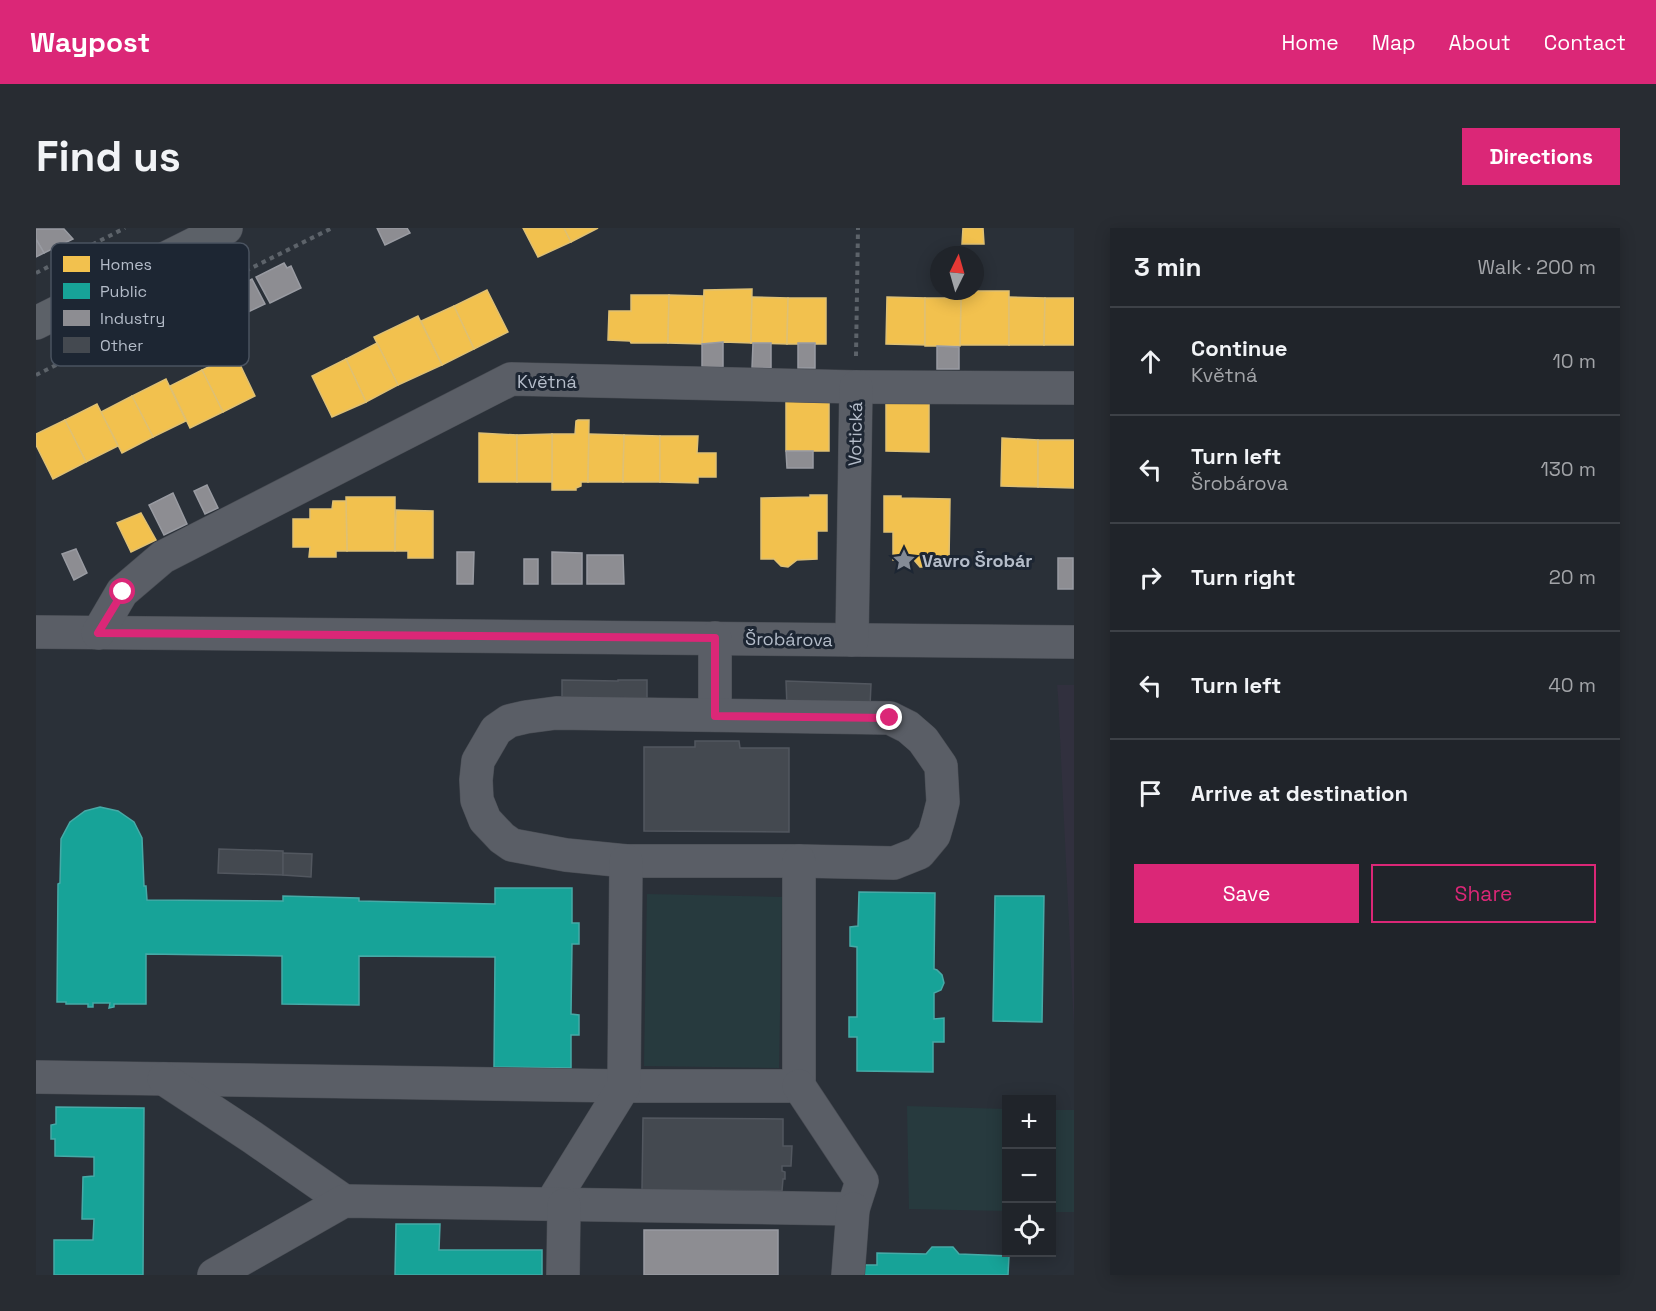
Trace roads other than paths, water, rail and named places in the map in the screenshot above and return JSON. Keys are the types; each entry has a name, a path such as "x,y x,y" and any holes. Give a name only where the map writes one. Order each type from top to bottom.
{"main road":[{"path":"196,243 226,228"},
{"path":"36,323 51,316"}],"street":[{"name":"Květná","path":"98,633 123,592 164,557 511,379 856,387 1074,388"},
{"name":"Votická","path":"852,640 856,387"},
{"name":"Šrobárova","path":"36,632 1074,642"},
{"path":"715,638 715,716"},
{"path":"556,713 890,718 908,727 923,740 941,766 943,802 934,835 919,853 894,863 799,861 626,861 566,855 512,845 485,820 477,800 478,761 496,730 510,721 556,713"},
{"path":"563,1275 557,1204 624,1086 626,861"},
{"path":"799,861 799,1086 862,1180 853,1209 848,1275"},
{"path":"36,1077 624,1086 799,1086"},
{"path":"164,1079 344,1201"},
{"path":"214,1275 344,1201 853,1209"}],"place":[{"name":"Vavro Šrobár","path":"904,560"}]}
